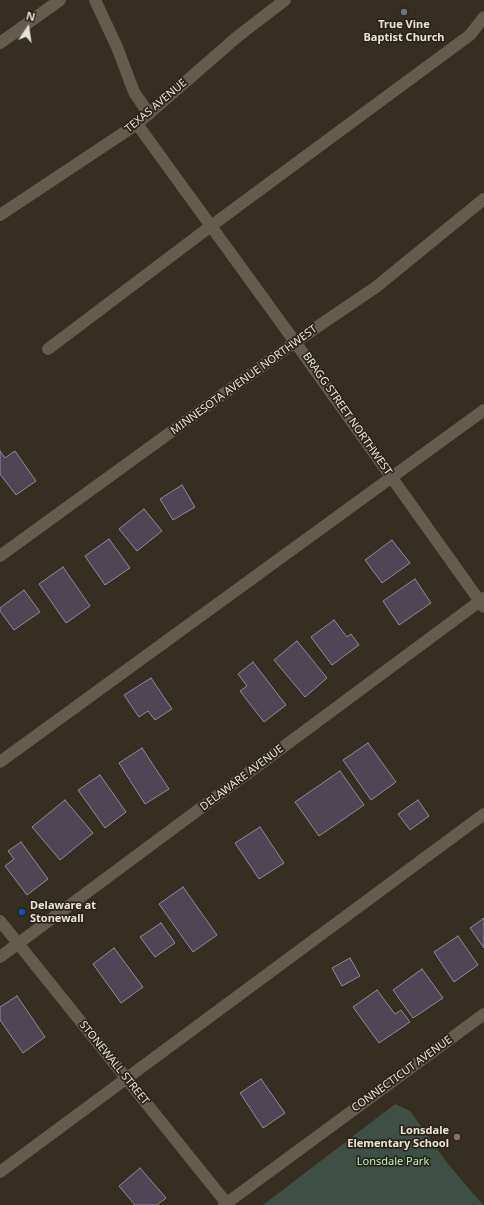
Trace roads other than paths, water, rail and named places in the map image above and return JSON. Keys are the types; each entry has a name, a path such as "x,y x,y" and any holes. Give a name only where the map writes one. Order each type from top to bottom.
{"street":[{"path":"0,43 60,0"},
{"path":"96,0 117,46 134,92 149,114"},
{"name":"TEXAS AVENUE","path":"0,215 137,124 237,37 285,0"},
{"path":"48,349 211,226 470,35 484,17"},
{"name":"BRAGG STREET NORTHWEST","path":"137,124 483,602"},
{"name":"MINNESOTA AVENUE NORTHWEST","path":"0,556 295,342 376,287 484,199"},
{"path":"0,762 391,476 484,410"},
{"name":"DELAWARE AVENUE","path":"0,957 483,602"},
{"path":"0,1172 484,814"},
{"name":"STONEWALL STREET","path":"0,921 226,1204"},
{"name":"CONNECTICUT AVENUE","path":"226,1204 484,1014"}],"place":[{"name":"True Vine Baptist Church","path":"404,12"},
{"name":"Delaware at Stonewall","path":"22,912"},
{"name":"Lonsdale Elementary School","path":"457,1137"}],"park label":[{"name":"Lonsdale Park","path":"393,1162"}]}
